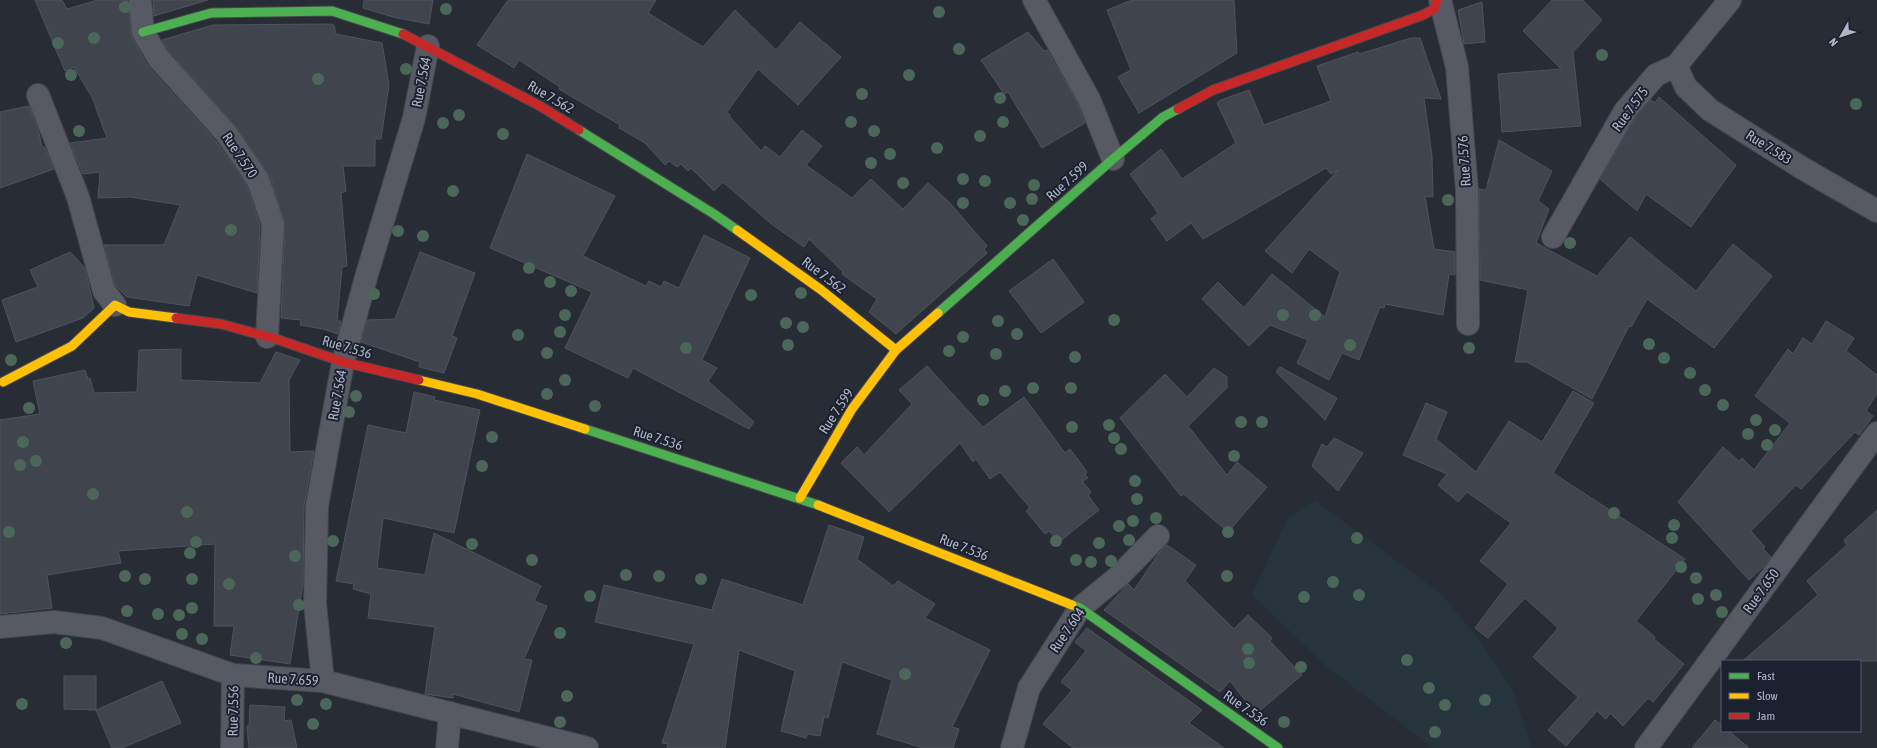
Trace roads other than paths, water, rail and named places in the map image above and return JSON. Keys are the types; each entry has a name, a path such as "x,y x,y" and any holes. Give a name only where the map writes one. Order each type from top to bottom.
{"street":[{"name":"Rue 7.570","path":"140,0 143,32 158,59 226,133 258,180 273,224 267,337"},
{"path":"1034,0 1089,99 1113,159"},
{"name":"Rue 7.599","path":"800,498 852,409 896,350 1162,117 1213,90 1423,15 1434,8 1439,0"},
{"name":"Rue 7.576","path":"1439,0 1457,67 1467,191 1468,324"},
{"name":"Rue 7.575","path":"1553,238 1624,111 1656,75 1676,66 1730,0"},
{"name":"Rue 7.562","path":"143,32 211,13 332,11 397,31 540,106 714,214 820,289 896,350"},
{"name":"Rue 7.564","path":"323,681 315,604 317,506 344,362 367,274 414,118 428,46"},
{"name":"Rue 7.583","path":"1676,66 1686,87 1710,110 1802,168 1877,211"},
{"path":"3,382 72,346 115,305 104,292 78,197 38,95"},
{"name":"Rue 7.536","path":"115,305 129,312 220,324 267,337 344,362 477,394 800,498 1080,608 1278,748"},
{"name":"Rue 7.650","path":"1646,748 1877,433"},
{"name":"Rue 7.604","path":"1012,748 1029,688 1080,608 1119,576 1158,536"},
{"name":"Rue 7.659","path":"0,627 54,622 102,628 233,674 323,681 587,748"},
{"name":"Rue 7.556","path":"232,748 233,674"},
{"path":"447,748 450,713"}]}
